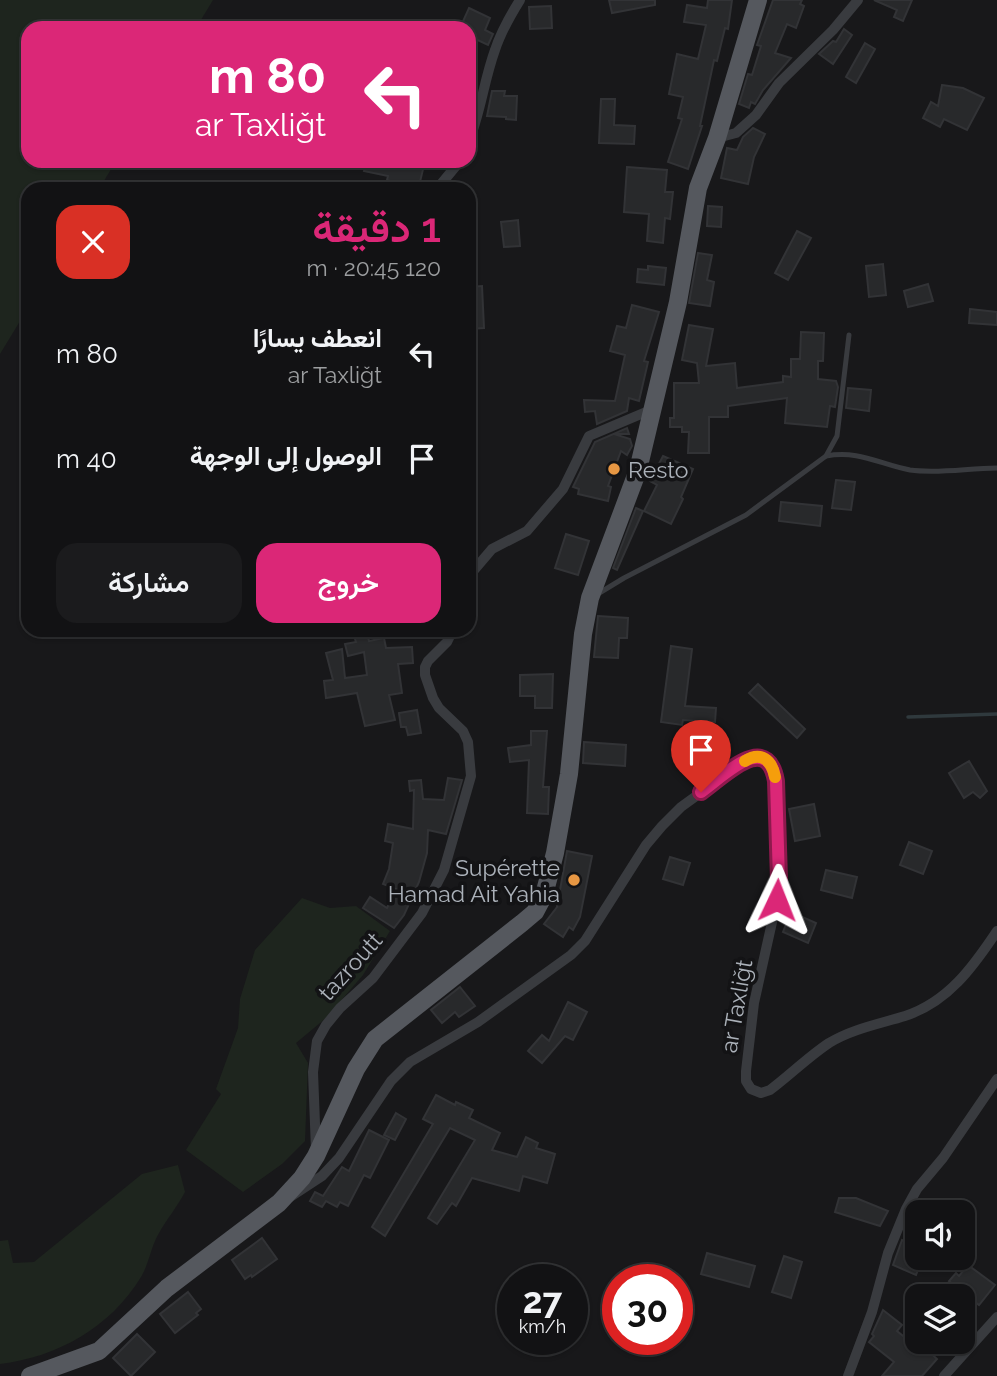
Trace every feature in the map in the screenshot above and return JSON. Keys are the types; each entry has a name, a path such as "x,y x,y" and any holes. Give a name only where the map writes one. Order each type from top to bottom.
{"main road":[{"path":"30,1376 99,1351 167,1288 279,1203 302,1178 316,1156 356,1069 375,1039 528,918 535,912 544,895 555,853 569,774 583,634 590,598 638,470 678,302 698,188 717,138 758,0"}],"street":[{"path":"476,122 494,51 520,0"},
{"path":"717,138 736,133 756,115 779,83 833,30 858,0"},
{"path":"443,182 454,168"},
{"path":"476,568 492,549 527,531 564,489 589,436 654,408"},
{"name":"tazroutt","path":"316,1156 313,1072 317,1041 326,1024 373,978 422,913 444,870 471,776 468,742 463,731 439,708 425,675 428,661 450,637"},
{"name":"ar Taxliǧt","path":"279,1203 323,1177 391,1082 410,1062 478,1022 571,955 597,925 646,845 662,826 681,807 750,757 768,759 774,768 779,880 774,919 752,1022 746,1072 746,1081 751,1089 761,1093 771,1090 829,1043 861,1029 906,1016 930,1003 962,979 997,930"},
{"path":"848,1376 873,1312 888,1253 906,1209 917,1189 943,1158 997,1079"},
{"path":"944,1376 997,1317"}],"lane":[{"path":"826,456 837,436 849,335"},
{"path":"590,598 746,515 826,456 842,453 875,459 910,470 997,468"}],"shaded area":[{"path":"0,0 213,0 200,21 21,21 21,168 112,168 103,182 21,182 21,320 0,354"},
{"path":"302,898 330,908 356,906 390,931 363,975 326,1018 296,1043 308,1063 305,1141 282,1164 243,1192 186,1150 221,1094 216,1089 238,1028 240,999 255,950"},
{"path":"178,1165 185,1192 159,1233 144,1272 114,1311 98,1325 61,1347 42,1355 0,1364 0,1241 8,1240 13,1263 34,1262 142,1174"}],"building":[{"path":"609,0 655,0 655,5 612,13"},
{"path":"708,0 732,0 728,29 725,28 717,61 714,60 702,126 688,169 668,162 682,119 678,118 683,97 669,94 677,54 698,59 706,25 684,22 687,5 707,8"},
{"path":"773,0 802,0 800,4 804,6 796,28 787,24 775,53 791,58 763,90 755,104 751,102 749,108 739,104 748,74 752,75 761,46 757,45"},
{"path":"874,0 912,0 903,21 894,17 897,10"},
{"path":"551,6 552,28 530,29 529,7"},
{"path":"469,8 490,18 485,30 493,34 488,45 476,39 476,21 463,21"},
{"path":"844,29 852,35 833,64 819,54 833,41 836,42"},
{"path":"865,43 875,49 856,83 846,77"},
{"path":"942,85 963,88 984,98 967,130 944,119 940,127 923,118 931,102 938,106"},
{"path":"492,91 505,91 504,96 517,96 516,120 487,116"},
{"path":"601,99 615,99 614,125 635,126 634,144 599,143"},
{"path":"753,128 765,134 754,157 748,184 721,178 727,148 737,150 743,137"},
{"path":"627,167 667,170 665,192 673,192 670,219 665,218 663,243 647,241 649,214 624,212"},
{"path":"365,168 423,168 420,182 394,182 387,180 388,176 364,171"},
{"path":"708,206 722,207 721,227 707,226"},
{"path":"518,220 520,246 504,247 501,222"},
{"path":"797,231 811,238 788,280 775,273"},
{"path":"698,253 712,255 707,280 714,282 710,306 689,303"},
{"path":"883,264 886,295 869,297 866,266"},
{"path":"648,266 666,268 664,285 637,282 638,269 648,270"},
{"path":"928,284 933,301 908,307 904,291"},
{"path":"476,286 482,286 484,328 476,329"},
{"path":"632,305 659,312 644,361 648,362 639,401 629,398 627,411 597,424 595,411 585,412 584,400 615,401 625,355 610,351 617,326 626,328"},
{"path":"970,309 997,312 997,325 969,323"},
{"path":"689,325 713,329 706,366 735,363 737,388 783,382 783,376 791,377 791,359 800,359 801,332 824,333 823,361 818,361 818,379 836,381 838,387 835,407 830,406 827,427 785,423 787,398 728,406 728,417 709,417 709,453 688,453 689,432 682,432 682,427 670,427 670,418 674,418 674,383 699,383 697,363 682,360"},
{"path":"848,388 871,390 869,411 846,408"},
{"path":"627,428 629,434 614,434 630,439 632,446 627,455 621,451 608,486 611,487 608,501 578,494 579,489 573,487 595,442"},
{"path":"663,456 693,469 671,524 644,511 657,485 650,481"},
{"path":"836,480 855,482 851,510 832,508"},
{"path":"781,502 822,506 820,526 779,521"},
{"path":"636,508 643,511 617,570 613,568"},
{"path":"566,534 589,541 578,575 555,568"},
{"path":"598,616 628,618 627,638 619,638 618,658 594,657"},
{"path":"354,637 368,637 369,641 384,638 386,648 412,647 413,663 398,664 402,693 389,695 395,720 365,726 357,693 326,698 324,681 333,680 326,653 342,649 345,678 367,675 364,652 348,656 345,644 356,642"},
{"path":"671,646 692,649 685,706 716,708 715,722 683,720 682,725 661,722"},
{"path":"553,674 552,708 535,708 535,696 520,696 520,675"},
{"path":"758,684 805,729 797,738 749,693"},
{"path":"417,710 421,733 408,735 406,727 401,727 399,713"},
{"path":"531,731 547,731 543,787 549,787 548,814 527,813 529,760 510,762 508,748 531,745"},
{"path":"584,742 626,745 625,766 583,763"},
{"path":"969,761 987,791 980,798 973,792 964,798 949,773"},
{"path":"448,778 462,780 446,834 428,830 427,853 419,882 404,915 394,928 363,908 370,897 387,908 396,889 383,884 389,869 393,843 385,841 388,824 413,829 414,790 410,791 409,781 421,780 423,799 444,800"},
{"path":"814,804 820,836 795,841 789,809"},
{"path":"909,842 932,851 923,874 900,865"},
{"name":"Supérette Hamad Ait Yahia","path":"567,851 592,856 580,917 573,930 569,927 563,937 544,924 557,907"},
{"path":"670,857 690,863 683,885 663,879"},
{"path":"826,870 857,877 852,898 821,890"},
{"path":"791,912 816,923 808,943 783,932"},
{"path":"460,987 475,1006 459,1017 455,1012 442,1023 431,1010"},
{"path":"568,1002 587,1012 573,1040 565,1036 542,1063 528,1051 542,1035 549,1041"},
{"path":"436,1095 455,1105 456,1102 473,1110 469,1118 500,1133 492,1150 517,1157 526,1137 538,1143 536,1148 555,1154 547,1183 523,1176 519,1191 472,1178 456,1206 452,1203 437,1224 428,1218 475,1140 450,1128 385,1236 372,1227 433,1124 423,1119"},
{"path":"396,1113 406,1119 395,1140 384,1135"},
{"path":"369,1130 389,1140 370,1178 364,1175 348,1206 340,1202 337,1207 326,1201 322,1207 310,1201 315,1192 323,1196 342,1167 349,1171"},
{"path":"839,1198 856,1198 888,1211 880,1226 835,1212"},
{"path":"262,1238 277,1259 245,1279 232,1260"},
{"path":"902,1240 905,1241 905,1270 918,1270 916,1275 893,1265"},
{"path":"707,1253 755,1266 749,1287 701,1274"},
{"path":"784,1256 802,1262 791,1298 772,1292"},
{"path":"964,1270 975,1270 995,1285 979,1305 975,1302 975,1284 953,1284 949,1281 956,1273 959,1276"},
{"path":"188,1292 201,1309 196,1313 198,1315 175,1333 160,1314"},
{"path":"883,1310 902,1325 897,1331 905,1337 905,1354 932,1354 937,1359 922,1376 882,1376 894,1362 869,1342 874,1336 872,1334"},
{"path":"137,1334 155,1352 131,1376 113,1358"}],"waterway":[{"path":"908,717 997,714"}],"slow traffic":[{"path":"745,761 750,757 760,756 768,759 774,768 775,777"}],"place":[{"name":"Resto","path":"614,469"},
{"name":"Supérette Hamad Ait Yahia","path":"574,880"}],"route":[{"path":"701,792 750,757 768,759 774,768 776,781 779,880 777,900"}]}
